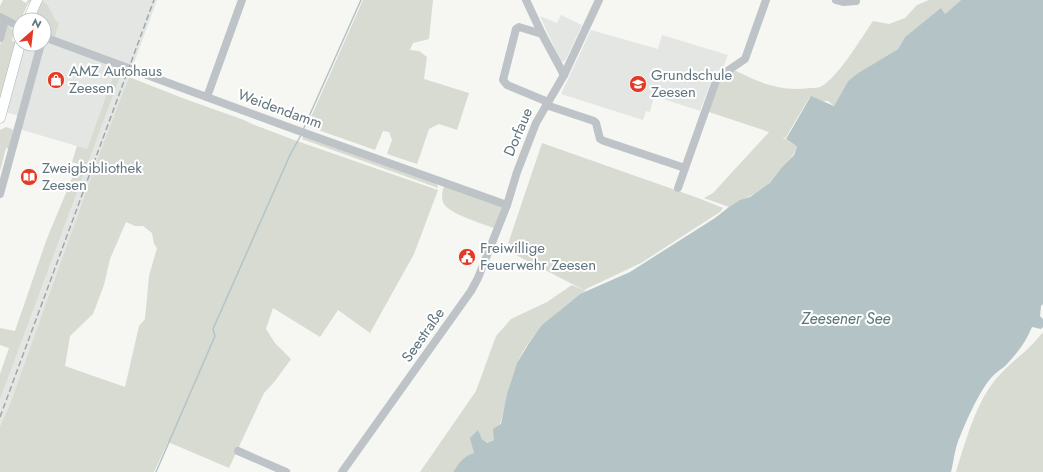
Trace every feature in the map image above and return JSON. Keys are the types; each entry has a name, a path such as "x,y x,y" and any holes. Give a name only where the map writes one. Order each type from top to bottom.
{"main road":[{"path":"32,12 37,0"},
{"path":"0,118 18,52"}],"street":[{"path":"207,97 242,0"},
{"path":"526,0 564,75"},
{"name":"Dorfaue","path":"507,205 517,172 536,123 564,75 599,0"},
{"path":"678,188 717,78 745,59 766,0"},
{"path":"836,0 843,2 856,0"},
{"path":"0,38 3,18 12,23"},
{"path":"542,34 519,27 516,29 503,80 506,85 594,121 596,123 600,139 604,141 685,168"},
{"name":"Weidendamm","path":"52,40 302,132 507,205"},
{"path":"0,194 39,52"},
{"name":"Seestraße","path":"342,472 471,291 478,278 507,205"},
{"path":"238,451 286,472"}],"shaded area":[{"path":"3,0 21,0 26,3 28,0 32,0 24,12 12,12 12,19 0,14 0,6"},
{"path":"41,0 157,0 10,404 0,426 0,398 124,65 118,63 87,149 19,129 23,117 5,112 21,52 52,52 52,12 43,12"},
{"path":"363,0 433,0 429,39 413,43 410,50 419,51 427,57 424,79 469,93 457,130 439,124 429,129 417,164 387,154 392,140 389,132 383,131 375,150 307,126"},
{"path":"929,0 961,0 945,14 941,9 905,37 898,49 858,73 848,81 834,106 828,101 822,101 810,97 786,138 782,137 795,145 797,147 796,150 766,187 729,207 704,198 713,193 769,132 706,111 717,78 732,69 760,82 779,87 799,89 821,87 842,66 873,21 889,24 905,18 917,5"},
{"path":"41,1 47,4 51,12 36,12"},
{"path":"52,13 56,21 59,23 53,38"},
{"path":"561,15 582,25 565,61 561,62 540,16 557,23"},
{"path":"6,25 12,29 12,52 14,52 0,106 0,45"},
{"name":"Grundschule Zeesen","path":"591,30 658,49 662,35 728,55 723,68 714,73 700,111 654,96 650,112 646,111 643,120 561,94"},
{"path":"115,71 121,74 0,399 0,374 9,348 0,345 0,328 15,331 46,241 78,164 72,162 77,146 87,149"},
{"path":"129,77 294,140 438,190 414,254 370,333 338,310 320,337 273,308 266,329 275,343 291,359 264,393 229,468 168,442 154,472 0,472 0,426 10,404 104,142","holes":["126,222 135,226 143,226 152,233 154,244 157,248 149,276 145,319 139,326 125,387 65,366 70,336 93,314 104,285 110,259"]},
{"path":"6,127 12,129 13,131 9,149 6,148 0,171 0,130"},
{"path":"304,135 437,183 438,188 302,139"},
{"path":"542,143 723,208 720,212 641,263 584,290 506,250"},
{"path":"444,186 502,207 494,228 467,218 447,208 442,200"},
{"path":"572,285 586,291 580,294 552,317 528,343 517,364 501,422 494,440 487,443 482,439 478,431 474,453 464,458 453,472 420,472 476,391 496,336 511,319 547,302"},
{"path":"1042,333 1043,472 956,472 972,423 989,388 1001,373"}],"water":[{"name":"Zeesener See","path":"961,0 1043,0 1043,304 1041,306 1040,316 1043,319 1043,327 1041,329 1032,327 1017,353 987,383 966,421 958,441 951,472 453,472 464,458 474,453 470,438 478,430 482,439 487,443 494,440 493,429 501,424 507,394 517,363 542,325 580,294 630,272 715,218 740,200 750,197 770,183 782,167 794,155 797,147 786,139 811,96 834,106 848,81 858,73 898,49 905,37 941,8 945,14"}],"waterway":[{"path":"303,130 361,0"},
{"path":"156,472 215,336 213,329 290,155 301,135"}],"railway":[{"path":"0,417 154,0"}],"place":[{"name":"AMZ Autohaus Zeesen","path":"56,80"},
{"name":"Grundschule Zeesen","path":"638,84"},
{"name":"Zweigbibliothek Zeesen","path":"29,177"},
{"name":"Freiwillige Feuerwehr Zeesen","path":"467,257"}]}
